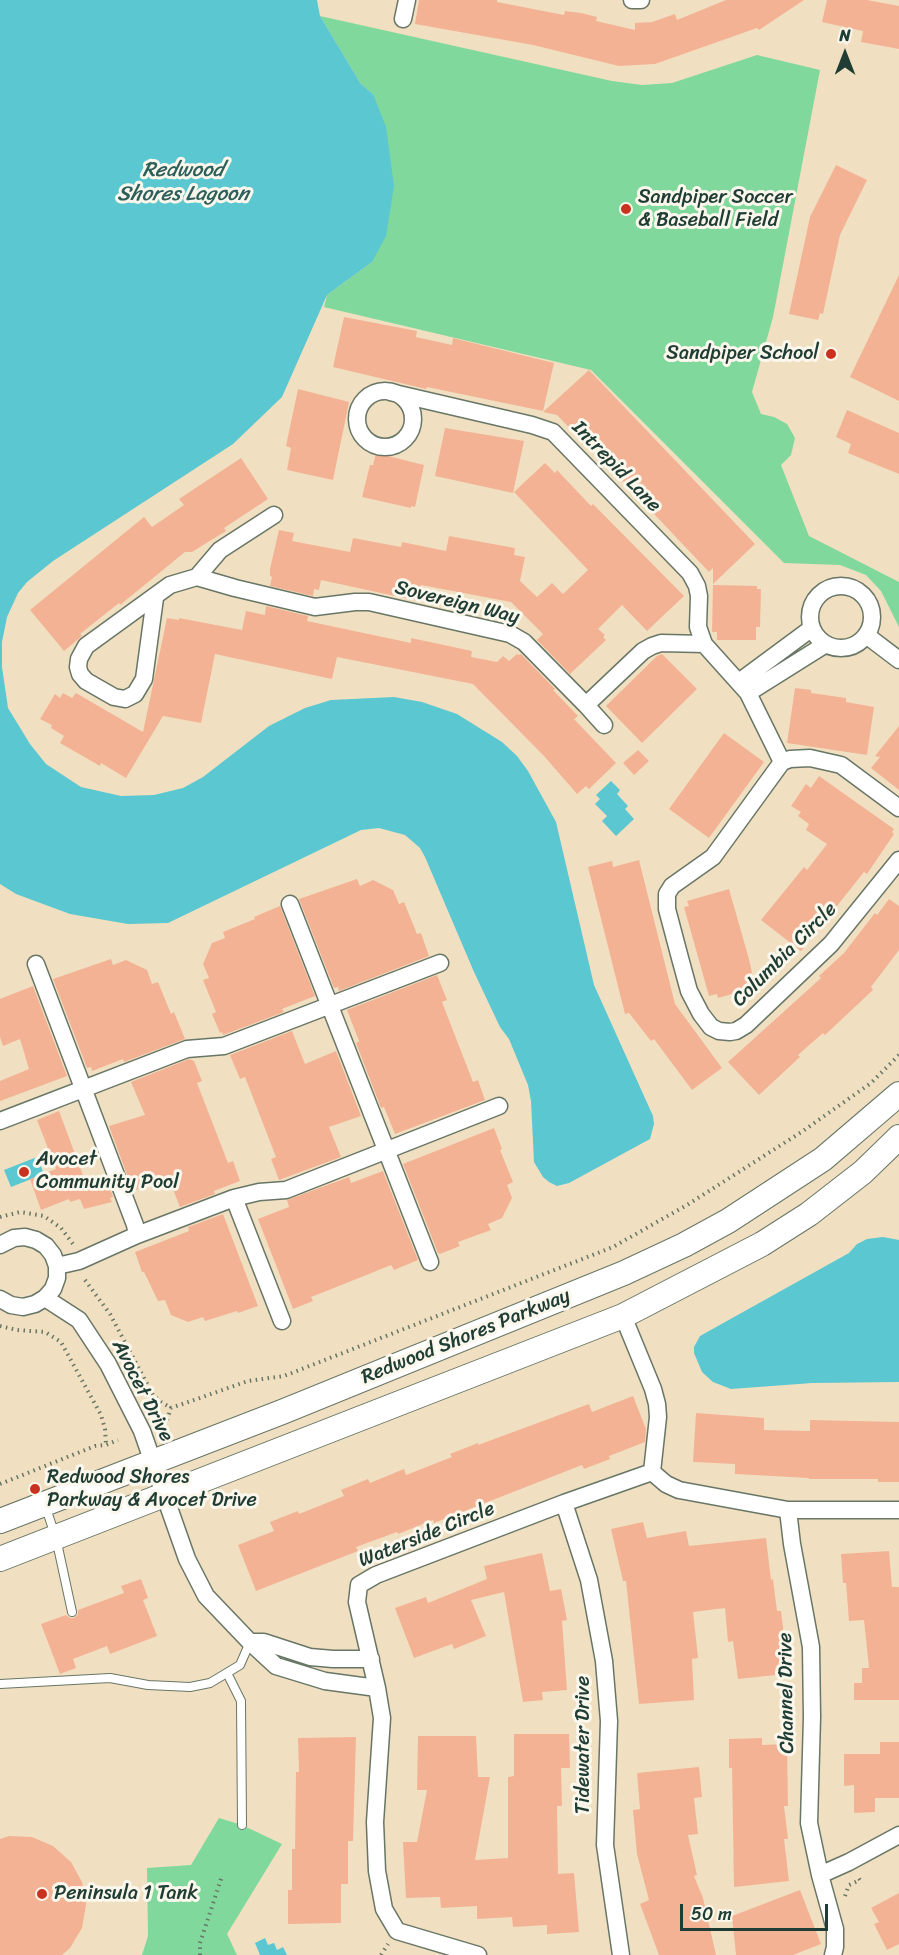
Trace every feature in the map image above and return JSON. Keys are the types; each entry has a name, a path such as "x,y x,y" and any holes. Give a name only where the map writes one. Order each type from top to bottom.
{"main road":[{"name":"Redwood Shores Parkway","path":"0,1521 154,1463 624,1273 684,1245 728,1221 823,1159 899,1094"},
{"name":"Redwood Shores Parkway","path":"0,1559 623,1316 762,1244 809,1214 862,1172 899,1137"}],"street":[{"path":"402,19 407,0"},
{"path":"632,0 641,0"},
{"name":"Intrepid Lane","path":"390,392 553,432 690,573 699,596 698,631 704,644"},
{"path":"155,598 144,679 135,694 124,699 114,697 95,687 80,674 79,659 82,651 92,641 155,598 170,585 197,577 220,550 274,515"},
{"name":"Sovereign Way","path":"197,577 315,607 369,602 510,634 524,642 604,725"},
{"path":"840,586 860,592 871,609 872,619 867,635 857,644 847,648 836,648 818,639 810,620 811,610 821,593 840,586"},
{"path":"744,688 812,628"},
{"path":"867,635 899,660"},
{"path":"586,705 643,651 652,646 661,643 704,644 744,688 782,762 805,757 842,765 899,808"},
{"path":"744,688 826,644"},
{"name":"Columbia Circle","path":"782,762 713,857 674,884 667,894 667,909 689,991 711,1027 719,1031 736,1032 746,1025 831,945 899,860"},
{"path":"290,904 430,1262"},
{"path":"0,1121 187,1049 224,1046 440,963"},
{"path":"36,964 137,1235"},
{"path":"57,1266 79,1261 137,1235 234,1198 259,1192 286,1190 499,1106"},
{"path":"234,1198 282,1321"},
{"path":"0,1245 14,1238 26,1237 36,1240 46,1246 57,1266 57,1278 53,1289 45,1299 23,1307 11,1305 0,1299"},
{"name":"Avocet Drive","path":"45,1299 79,1320 108,1364 142,1431 187,1559 207,1596 276,1666 325,1681 377,1688"},
{"path":"623,1316 657,1404 658,1417 652,1472 666,1484 679,1490 789,1510 899,1510"},
{"name":"Waterside Circle","path":"477,1955 397,1931 384,1909 377,1871 375,1822 382,1718 357,1602 359,1585 364,1580 564,1503 652,1472"},
{"name":"Tidewater Drive","path":"564,1503 589,1580 604,1661 609,1721 605,1845 621,1955"},
{"name":"Channel Drive","path":"789,1510 792,1544 811,1647 809,1823 820,1875"},
{"path":"250,1642 264,1642 309,1657 371,1659"},
{"path":"833,1955 835,1929 820,1875 899,1835"}],"lane":[{"path":"45,1504 56,1538 72,1612"},
{"path":"0,1684 110,1678 170,1688 190,1687 210,1683 240,1665 250,1642"},
{"path":"227,1673 241,1701 242,1825"}],"path":[{"path":"171,1408 248,1381 284,1376 613,1247 687,1204 803,1131 871,1083 899,1055"},
{"path":"85,1280 110,1314 153,1395 171,1408"},
{"path":"0,1326 45,1332 60,1342 101,1415 106,1434 106,1445"},
{"path":"168,1420 171,1408"},
{"path":"0,1484 95,1446 106,1445 118,1440"},
{"path":"845,1903 846,1889 860,1880 849,1862"},
{"path":"200,1955 200,1943 222,1876"}],"green space":[{"path":"320,16 612,81 642,85 672,83 757,55 820,70 773,317 752,392 761,414 774,417 787,424 795,438 791,455 781,465 809,536 899,582 899,627 881,591 866,575 840,565 784,563 591,370 324,307 327,295 372,262 373,94 361,84"},
{"path":"219,1818 242,1825 282,1844 227,1934 237,1955 142,1955 148,1936 147,1868 191,1865"}],"water":[{"name":"Redwood Shores Lagoon","path":"0,0 317,0 320,16 361,84 373,94 386,127 394,186 386,236 372,262 327,295 282,397 233,444 53,561 27,582 18,593 7,617 2,642 2,667 8,708 30,744 46,764 81,787 121,796 154,795 183,788 203,777 269,726 305,708 331,700 394,697 422,702 457,714 502,742 517,756 528,771 556,822 594,985 653,1116 654,1124 650,1139 569,1183 557,1186 549,1182 534,1162 528,1085 509,1039 500,1027 474,972 425,857 420,848 405,835 379,828 361,830 168,923 128,924 70,914 16,894 0,884"},
{"path":"611,781 620,790 617,794 628,806 625,809 634,819 616,836 602,821 607,816 595,804 600,799 596,795"},
{"name":"Avocet Community Pool","path":"37,1157 44,1174 11,1187 4,1170"},
{"path":"883,1237 899,1240 899,1382 812,1383 731,1389 713,1382 702,1372 694,1353 694,1347 700,1336 849,1253 857,1244 867,1239"},
{"path":"265,1938 268,1945 274,1943 277,1950 283,1947 287,1955 260,1955 255,1943"}],"building":[{"path":"419,0 497,0 497,2 564,15 565,11 581,13 597,17 596,21 635,30 635,23 652,22 675,14 677,20 726,0 804,0 759,30 757,28 655,64 619,66 533,45 415,24"},
{"path":"827,0 867,0 899,6 899,49 861,42 863,31 822,22"},
{"path":"836,165 867,180 840,235 823,314 820,313 818,320 789,314 810,217"},
{"path":"899,275 899,401 850,377"},
{"path":"344,317 417,331 416,337 452,345 453,338 554,363 543,411 427,387 426,389 333,367"},
{"path":"589,370 755,544 713,584 713,568 709,572 584,440 582,441 557,415 543,412"},
{"path":"298,389 349,402 333,480 287,470 291,448 286,446"},
{"path":"847,410 899,433 899,474 848,453 851,444 836,437"},
{"path":"445,428 524,441 513,493 435,476"},
{"path":"376,453 424,465 415,507 362,497 370,465 373,465"},
{"path":"241,458 268,499 224,528 226,531 192,552 185,552 80,634 82,636 64,651 30,610 144,517 152,527 184,505 179,499"},
{"path":"545,463 555,473 557,470 591,506 593,504 684,596 647,631 622,605 598,629 605,635 603,637 606,640 570,674 537,640 543,634 511,602 421,585 418,601 321,580 319,590 314,589 313,596 270,586 272,577 270,569 279,530 294,533 292,541 350,552 353,538 401,547 402,542 446,551 449,536 515,548 514,555 525,557 520,581 537,597 552,583 563,594 588,570 514,492"},
{"path":"713,585 757,586 757,589 761,589 760,627 756,627 756,640 717,640 717,632 712,632"},
{"path":"266,606 308,616 307,621 411,643 411,638 472,651 471,657 497,662 503,656 509,661 517,654 521,654 578,716 574,719 616,763 589,789 586,786 577,794 544,756 473,684 337,657 332,679 215,654 201,723 163,716 126,778 60,743 64,736 51,728 52,725 40,719 55,694 60,698 63,693 72,698 76,693 143,732 167,618 179,620 179,618 242,630 246,611 265,615"},
{"path":"662,654 697,689 642,743 606,706 657,656"},
{"path":"795,688 811,690 811,693 846,698 846,702 874,707 867,755 787,743"},
{"path":"899,726 899,790 871,768 880,757 875,756"},
{"path":"724,733 764,762 709,838 669,809"},
{"path":"638,750 649,761 634,775 623,763"},
{"path":"819,776 894,829 892,832 894,834 867,874 864,872 801,951 761,920 804,867 807,870 827,844 806,830 809,824 798,816 801,812 791,806 806,784 811,788"},
{"path":"639,860 675,1004 722,1068 692,1090 654,1039 651,1041 629,1013 625,1014 588,867 612,861 613,867"},
{"path":"357,879 360,886 373,880 393,890 399,904 404,902 417,934 421,933 429,956 339,991 338,987 334,988 299,899"},
{"path":"729,889 749,959 752,973 749,974 753,988 718,998 717,994 709,996 684,907 689,906 687,901"},
{"path":"889,899 899,906 899,950 871,987 873,990 825,1035 823,1033 798,1055 800,1057 759,1095 728,1062 821,978 819,976 844,953"},
{"path":"280,906 315,996 282,1009 284,1012 223,1035 212,1014 216,1012 203,980 209,978 203,964 212,943 225,938 223,932"},
{"path":"111,959 113,965 126,960 147,970 152,984 158,982 171,1014 174,1012 185,1039 124,1062 123,1059 92,1071 91,1067 87,1068 53,979"},
{"path":"437,975 447,1000 442,1002 473,1082 478,1080 485,1100 395,1134 384,1107 381,1108 356,1043 359,1041 347,1010"},
{"path":"33,986 67,1076 0,1101 0,1081 29,1069 20,1039 3,1046 0,1037 0,999"},
{"path":"292,1031 305,1064 336,1051 361,1116 329,1127 341,1157 279,1180 271,1159 276,1157 245,1077 240,1079 230,1055"},
{"path":"189,1059 194,1061 202,1081 197,1083 228,1163 233,1161 240,1181 214,1191 215,1194 180,1207 169,1179 133,1191 109,1126 145,1115 131,1082"},
{"path":"59,1111 88,1189 108,1183 113,1197 110,1198 112,1202 84,1209 80,1199 70,1202 69,1199 41,1210 30,1179 56,1169 37,1120"},
{"path":"494,1128 513,1182 507,1185 512,1198 502,1218 488,1224 491,1230 458,1242 460,1246 440,1254 403,1164"},
{"path":"383,1171 418,1260 394,1270 391,1265 311,1297 313,1301 293,1309 258,1219 289,1207 287,1200 349,1177 351,1183"},
{"path":"223,1214 258,1306 205,1321 203,1317 188,1322 171,1315 165,1300 158,1301 142,1272 135,1252 189,1231 188,1227"},
{"path":"633,1396 646,1429 645,1442 584,1469 582,1465 434,1523 433,1520 356,1547 358,1551 256,1591 238,1545 274,1531 270,1522 298,1511 299,1514 344,1496 341,1490 368,1479 370,1483 404,1469 406,1475 452,1457 450,1454 478,1443 478,1445 589,1404 592,1412"},
{"path":"696,1413 764,1418 764,1430 810,1431 810,1420 899,1422 899,1482 878,1482 878,1479 809,1479 735,1474 735,1464 693,1462"},
{"path":"643,1522 647,1538 686,1531 689,1546 766,1538 777,1611 781,1611 784,1636 780,1637 785,1674 738,1679 733,1641 728,1642 725,1608 693,1612 698,1658 692,1659 694,1700 639,1704 626,1581 623,1581 611,1529"},
{"path":"889,1551 892,1587 899,1587 899,1700 854,1700 854,1683 862,1683 862,1668 869,1668 864,1620 849,1621 841,1554"},
{"path":"542,1553 550,1591 561,1589 567,1620 562,1621 567,1690 542,1692 543,1700 523,1702 504,1592 471,1600 486,1636 454,1649 452,1644 414,1658 395,1608 426,1597 428,1603 487,1579 484,1566"},
{"path":"141,1579 148,1598 143,1600 157,1636 110,1654 107,1646 73,1659 76,1668 60,1674 41,1624 66,1615 74,1618 78,1610 124,1593 121,1586"},
{"path":"514,1734 569,1734 570,1768 561,1768 562,1806 557,1806 558,1874 574,1873 579,1932 547,1934 547,1925 513,1927 512,1917 477,1919 477,1906 441,1908 440,1897 406,1898 403,1842 417,1842 427,1790 417,1790 418,1736 476,1736 478,1777 490,1777 475,1860 508,1858 508,1777 514,1776"},
{"path":"356,1737 353,1841 348,1841 348,1884 341,1884 341,1923 288,1924 288,1890 292,1890 292,1849 295,1849 296,1772 299,1772 298,1738"},
{"path":"762,1738 762,1745 787,1744 788,1806 784,1806 788,1839 784,1839 789,1881 734,1887 732,1768 729,1768 729,1739"},
{"path":"880,1742 899,1742 899,1798 875,1798 875,1812 854,1813 854,1785 844,1786 844,1754 880,1754"},
{"path":"699,1767 702,1797 694,1798 698,1834 688,1835 697,1875 694,1876 703,1898 716,1955 659,1955 640,1904 649,1900 637,1854 633,1810 640,1809 637,1773"},
{"name":"Peninsula 1 Tank","path":"9,1836 32,1837 53,1846 71,1862 82,1882 86,1905 82,1928 70,1948 62,1955 0,1955 0,1839"},
{"path":"800,1890 821,1944 793,1955 736,1955 732,1916"},
{"path":"899,1893 899,1944 887,1950 874,1924 879,1922 871,1908"}],"place":[{"name":"Sandpiper Soccer & Baseball Field","path":"626,209"},
{"name":"Sandpiper School","path":"831,354"},
{"name":"Avocet Community Pool","path":"24,1172"},
{"name":"Redwood Shores Parkway & Avocet Drive","path":"35,1489"},
{"name":"Peninsula 1 Tank","path":"42,1894"}]}
